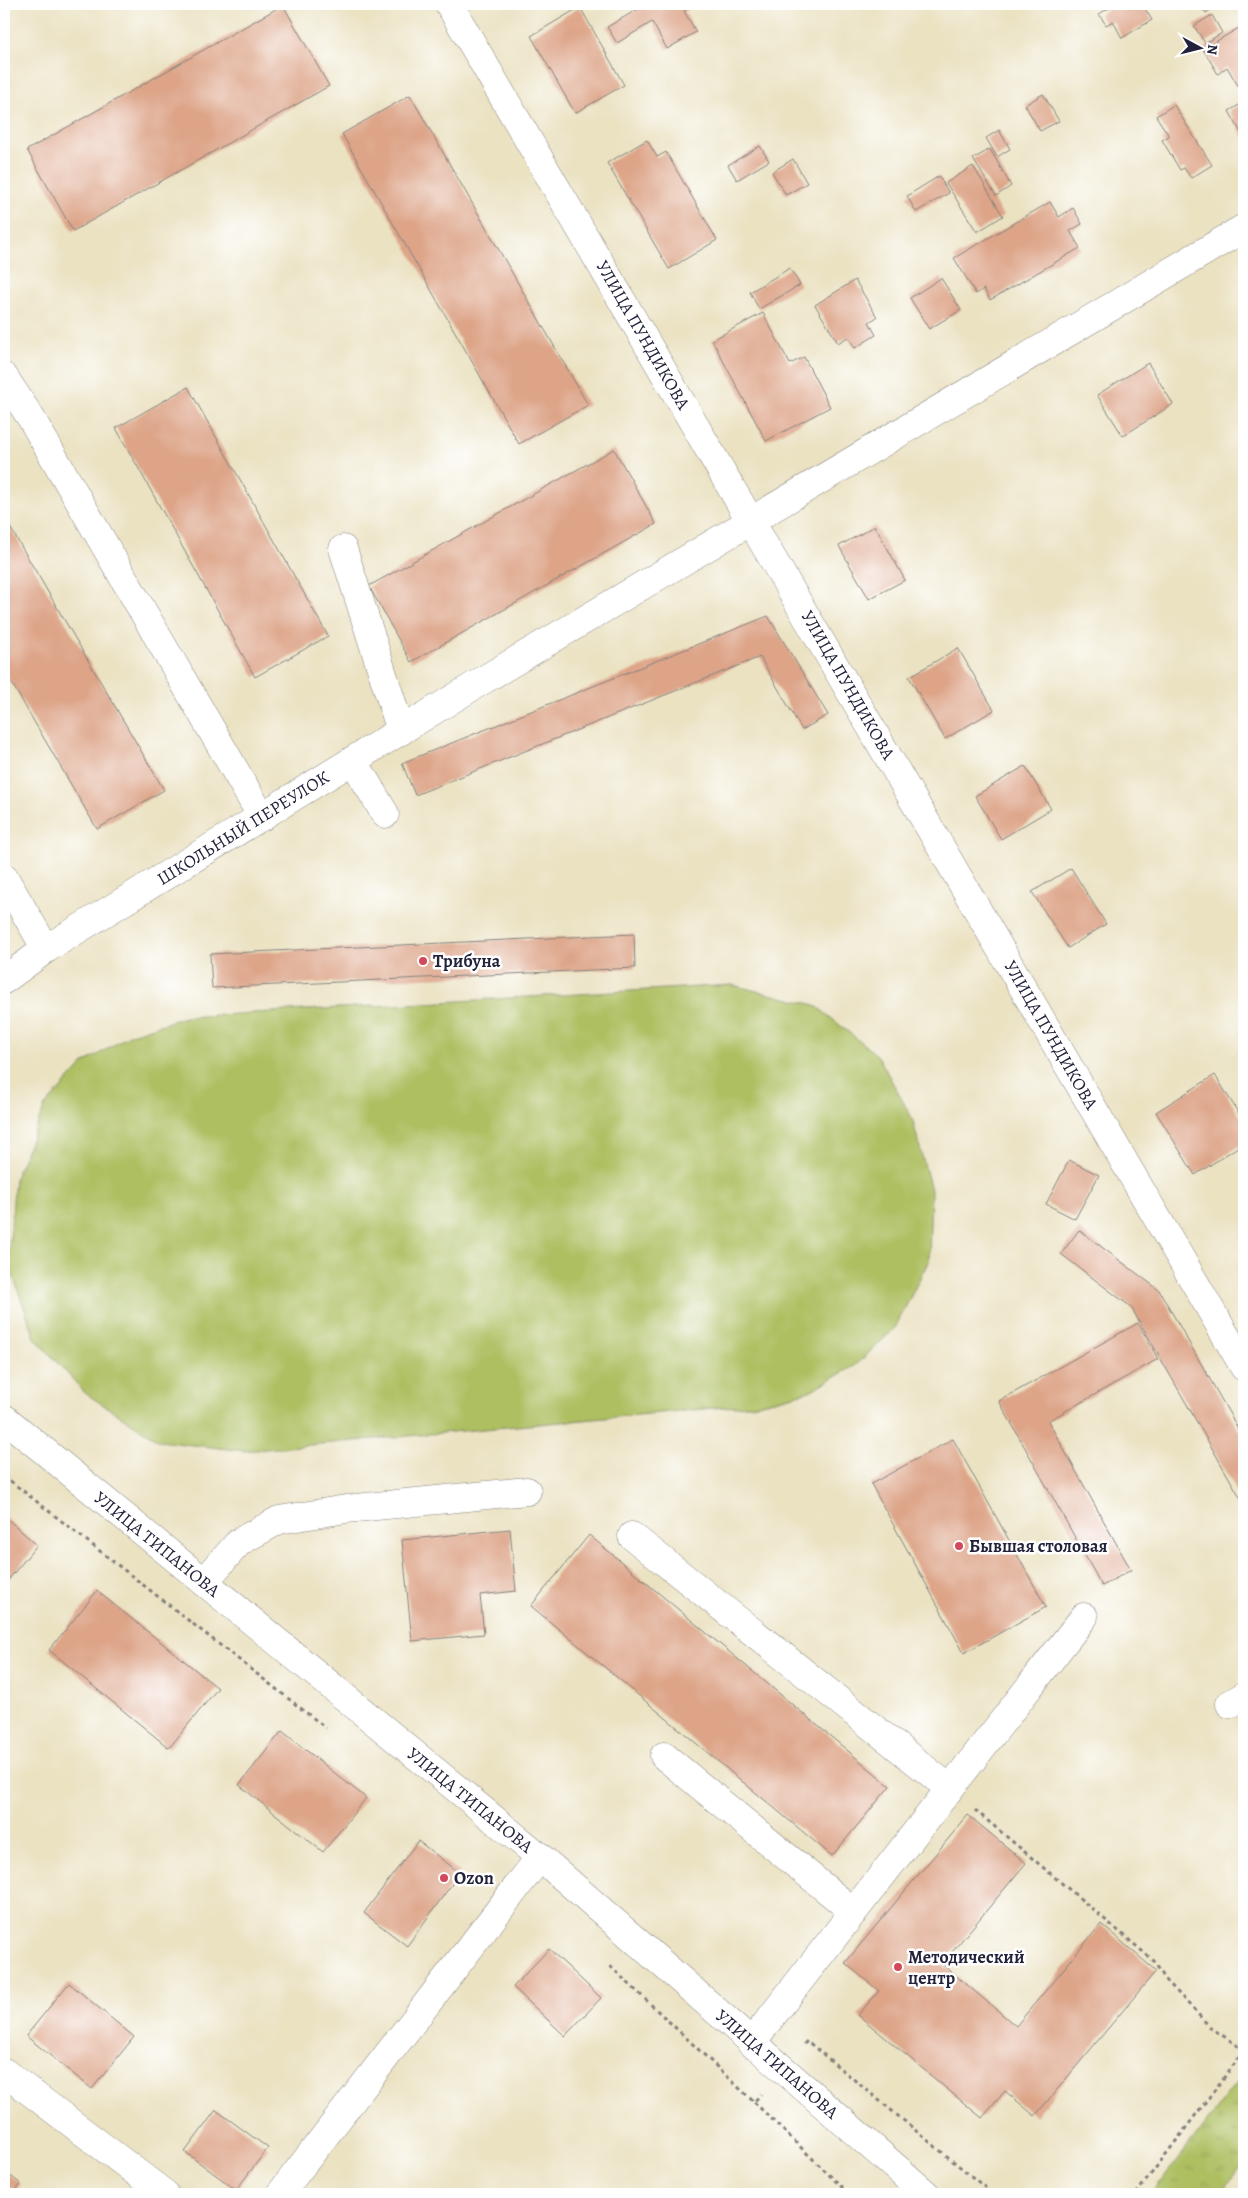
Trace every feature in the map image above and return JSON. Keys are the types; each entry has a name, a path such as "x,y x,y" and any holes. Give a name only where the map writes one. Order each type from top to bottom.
{"street":[{"name":"УЛИЦА ПУНДИКОВА","path":"449,4 1244,1367"},
{"name":"ШКОЛЬНЫЙ ПЕРЕУЛОК","path":"4,980 46,949 485,679 1244,228"},
{"path":"4,377 30,418 262,817"},
{"path":"342,549 400,731"},
{"path":"353,760 386,814"},
{"path":"4,877 46,949"},
{"name":"УЛИЦА ТИПАНОВА","path":"4,1418 540,1857 926,2194"},
{"path":"204,1582 239,1542 279,1520 346,1509 527,1492"},
{"path":"632,1536 949,1788"},
{"path":"751,2043 1084,1617"},
{"path":"664,1756 854,1912"},
{"path":"280,2194 540,1857"},
{"path":"4,2072 165,2194"}],"path":[{"path":"949,1788 1154,1961 1165,1979 1210,2027 1244,2050 1136,2194"},
{"path":"754,2102 849,2194"}],"green space":[{"path":"732,985 815,1005 878,1056 912,1118 931,1190 929,1260 895,1328 856,1365 810,1391 758,1404 244,1451 159,1441 85,1393 35,1338 8,1262 15,1178 45,1106 83,1064 131,1034 185,1017"},
{"path":"1244,2073 1244,2163 1220,2194 1152,2194"}],"building":[{"path":"647,4 697,4 684,11 696,32 667,49 652,22 617,43 607,27"},
{"path":"1116,4 1142,4 1152,20 1122,38 1113,21 1106,25 1099,14"},
{"path":"1200,4 1220,4 1206,13"},
{"path":"283,5 329,86 73,231 27,150"},
{"path":"580,7 624,85 575,113 531,36"},
{"path":"1212,15 1222,33 1205,43 1194,26"},
{"path":"1244,25 1244,96 1227,67 1218,74 1203,49"},
{"path":"1043,94 1059,121 1040,131 1025,105"},
{"path":"410,95 588,405 519,444 342,134"},
{"path":"1244,102 1244,138 1229,111"},
{"path":"1174,105 1212,165 1191,178 1184,168 1180,170 1162,140 1169,136 1156,116"},
{"path":"999,130 1010,149 997,157 986,138"},
{"path":"647,140 657,157 666,152 717,240 669,269 607,163"},
{"path":"760,146 769,161 737,180 728,165"},
{"path":"990,149 1011,186 996,196 973,159"},
{"path":"793,159 807,183 786,195 772,172"},
{"path":"973,166 1003,216 977,232 946,183"},
{"path":"939,176 949,193 916,212 907,196"},
{"path":"1050,202 1059,217 1073,208 1082,224 1070,231 1080,248 990,300 984,289 976,294 954,258"},
{"path":"790,268 800,285 759,309 750,292"},
{"path":"941,278 961,310 929,329 910,298"},
{"path":"855,280 877,317 869,322 876,335 855,348 848,337 838,343 815,305"},
{"path":"763,313 790,364 804,357 830,407 766,441 712,340"},
{"path":"1148,363 1173,404 1123,436 1097,395"},
{"path":"188,387 328,636 255,677 116,428"},
{"path":"614,449 656,524 411,662 369,586"},
{"path":"4,517 164,790 97,829 4,670"},
{"path":"875,526 905,580 869,599 839,546"},
{"path":"768,616 828,715 802,730 760,657 415,795 402,763"},
{"path":"958,648 994,710 945,739 909,677"},
{"path":"1025,766 1051,809 1001,839 975,796"},
{"path":"1071,868 1106,924 1068,948 1032,892"},
{"name":"Трибуна","path":"634,934 635,968 212,988 210,954"},
{"path":"1215,1075 1244,1122 1244,1143 1195,1175 1156,1112"},
{"path":"1069,1160 1099,1175 1075,1219 1046,1204"},
{"path":"1079,1230 1159,1290 1244,1439 1244,1504 1131,1307 1061,1254"},
{"path":"1138,1323 1158,1359 1048,1421 1131,1570 1102,1586 999,1401"},
{"name":"Бывшая столовая","path":"953,1439 1046,1607 964,1653 871,1484"},
{"path":"4,1516 37,1545 4,1585"},
{"path":"510,1529 516,1591 480,1595 484,1634 412,1641 402,1540"},
{"path":"589,1535 890,1786 832,1856 531,1606"},
{"path":"97,1591 218,1688 169,1748 49,1650"},
{"path":"282,1731 366,1798 323,1852 239,1785"},
{"name":"Методический центр","path":"968,1815 1026,1863 942,1964 1016,2026 1101,1924 1156,1971 1035,2116 1005,2091 982,2118 858,2015 879,1991 845,1963"},
{"path":"418,1841 460,1873 407,1946 364,1913"},
{"path":"549,1949 601,1998 565,2036 513,1987"},
{"path":"69,1983 134,2037 92,2089 26,2036"},
{"path":"216,2110 268,2148 236,2190 185,2152"},
{"path":"4,2171 21,2184 13,2194 4,2194"}],"place":[{"name":"Трибуна","path":"423,961"},
{"name":"Бывшая столовая","path":"959,1546"},
{"name":"Ozon","path":"444,1878"},
{"name":"Методический центр","path":"898,1967"}]}
